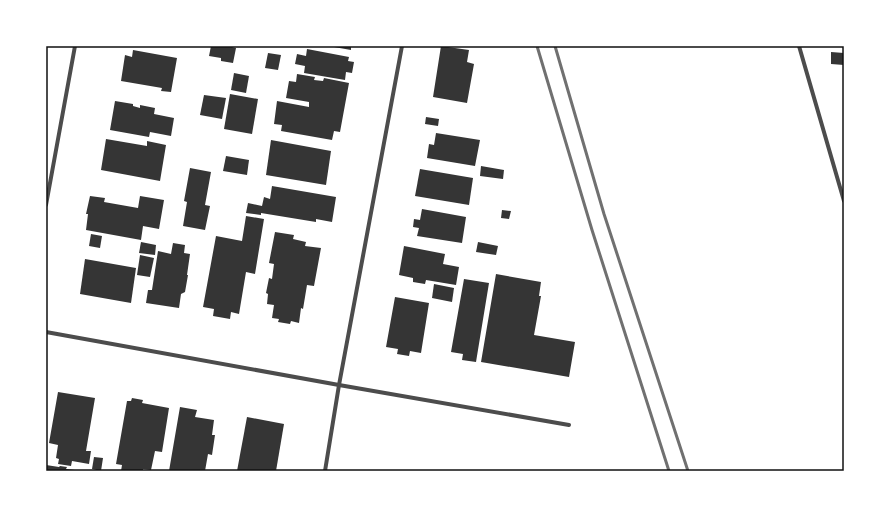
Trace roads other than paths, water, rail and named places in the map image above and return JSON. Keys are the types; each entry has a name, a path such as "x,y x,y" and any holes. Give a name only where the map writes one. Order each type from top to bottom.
{"street":[{"path":"46,204 75,46"},
{"path":"325,471 339,385 402,46"},
{"path":"799,46 844,202"},
{"path":"46,332 339,385 569,424"}],"railway":[{"path":"537,46 592,230 669,471"},
{"path":"555,46 604,214 688,471"}]}
